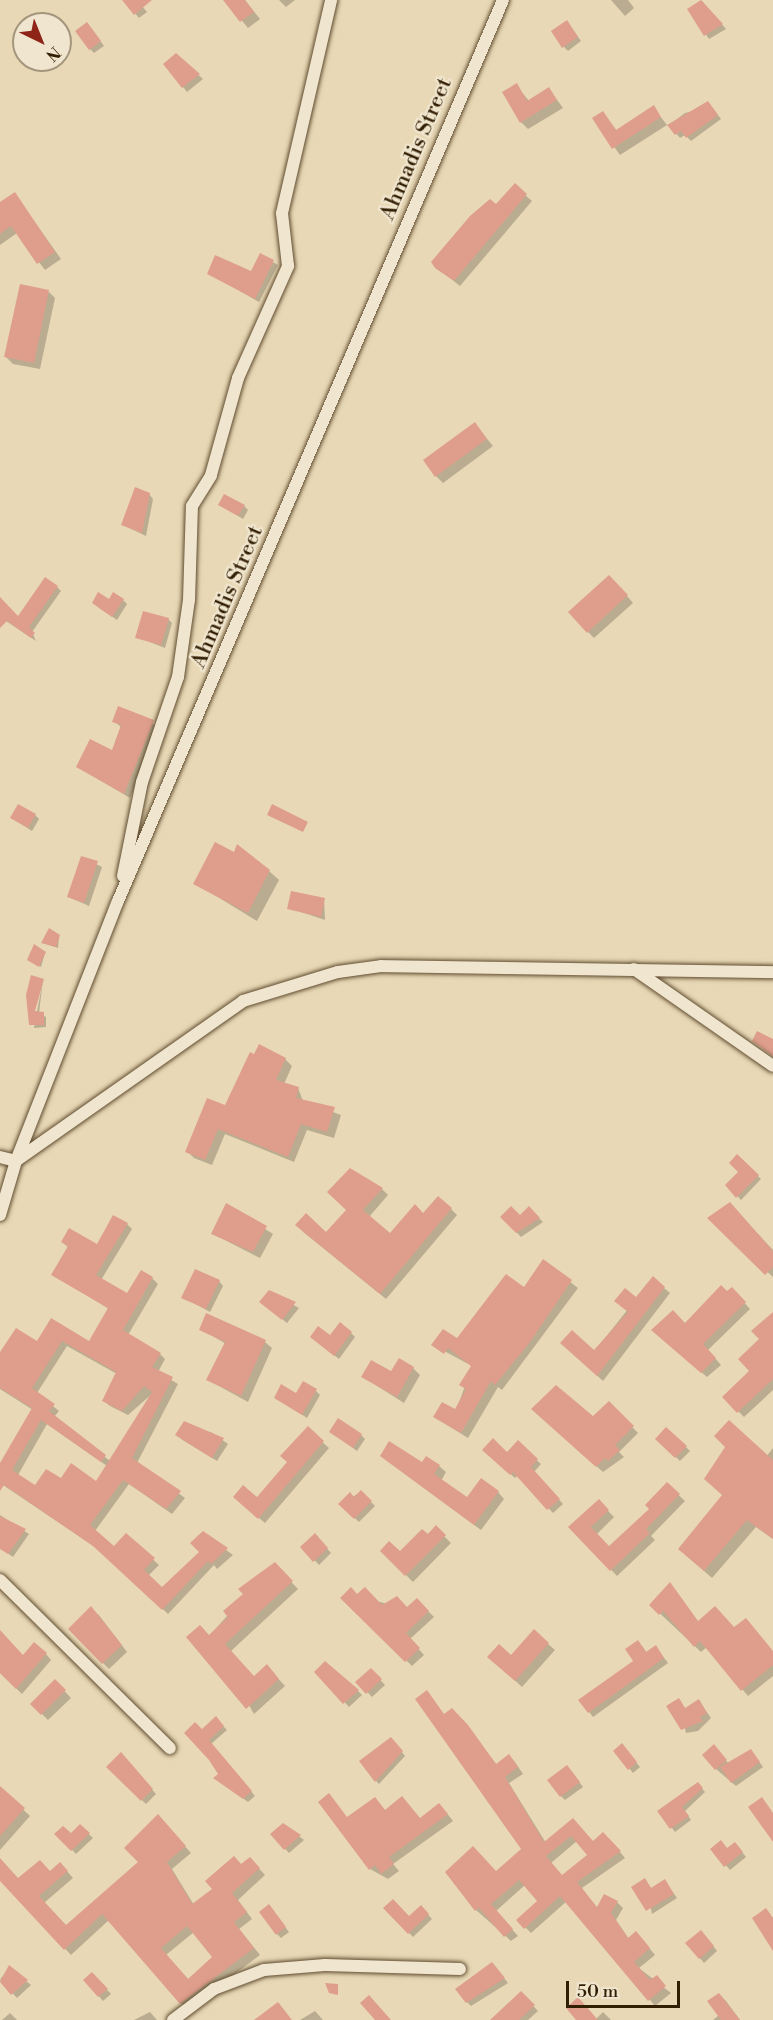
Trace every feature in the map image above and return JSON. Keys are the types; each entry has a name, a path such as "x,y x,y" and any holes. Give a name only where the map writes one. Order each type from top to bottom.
{"street":[{"path":"118,901 142,782 178,676 189,600 192,506 211,475 238,378 288,266 282,213 331,0"},
{"name":"Ahmadis Street","path":"0,1215 16,1161 118,901 503,0"},
{"path":"0,1157 16,1161 243,1001 338,972 381,966 773,972"},
{"path":"634,969 773,1066"},
{"path":"0,1580 170,1748"},
{"path":"173,2020 214,1989 264,1970 325,1965 460,1969"}],"building":[{"path":"122,0 152,0 134,15"},
{"path":"223,0 245,0 254,12 240,22"},
{"path":"701,0 723,24 704,36 687,9"},
{"path":"567,20 578,37 562,48 551,31"},
{"path":"87,22 101,41 89,50 75,31"},
{"path":"176,53 200,74 182,88 163,64"},
{"path":"517,83 527,101 549,87 557,100 520,123 502,92"},
{"path":"708,101 718,115 686,138 681,131 675,135 667,125"},
{"path":"654,105 661,117 612,149 592,118 603,111 616,130"},
{"path":"515,183 527,194 454,281 435,268 431,262 470,216 490,199 496,204"},
{"path":"15,192 55,252 37,264 11,226 0,234 0,202"},
{"path":"260,253 274,260 255,299 207,274 215,255 251,271"},
{"path":"20,284 49,290 34,363 4,357"},
{"path":"475,422 487,439 435,477 423,460"},
{"path":"135,487 150,493 142,533 121,525"},
{"path":"224,494 245,505 238,516 218,505"},
{"path":"609,575 628,595 587,633 568,612"},
{"path":"45,577 58,586 29,627 35,633 31,638 7,621 0,628 0,597 18,616"},
{"path":"98,592 109,599 113,592 124,599 112,617 92,603"},
{"path":"143,611 169,618 161,645 135,638"},
{"path":"118,706 154,720 124,794 76,767 90,739 112,750 121,725 112,722"},
{"path":"18,804 36,814 28,828 10,818"},
{"path":"272,804 308,822 303,832 267,815"},
{"path":"215,842 234,852 237,844 270,870 248,913 193,884"},
{"path":"81,856 98,861 84,903 67,897"},
{"path":"291,891 325,898 321,917 287,909"},
{"path":"49,928 60,935 56,947 41,943"},
{"path":"34,944 46,952 39,967 27,960"},
{"path":"31,975 44,979 35,1011 44,1012 44,1025 29,1025 26,995"},
{"path":"757,1031 773,1039 773,1056 752,1041"},
{"path":"259,1044 286,1058 276,1080 299,1087 296,1098 335,1107 327,1132 301,1124 288,1157 218,1129 205,1160 185,1152 207,1098 225,1105 250,1052 254,1054"},
{"path":"737,1154 759,1175 736,1198 725,1185 738,1172 729,1163"},
{"path":"350,1168 383,1188 363,1210 390,1233 415,1204 423,1213 438,1196 452,1208 380,1294 295,1225 306,1213 326,1232 346,1210 327,1192"},
{"path":"730,1202 773,1251 773,1267 765,1275 707,1218"},
{"path":"226,1203 267,1226 253,1252 211,1234"},
{"path":"511,1206 520,1215 529,1206 540,1218 516,1233 500,1217"},
{"path":"113,1215 128,1223 96,1275 127,1293 141,1270 153,1277 123,1330 161,1353 152,1367 173,1377 132,1458 181,1491 166,1509 123,1480 90,1525 114,1546 126,1533 155,1558 144,1570 162,1587 199,1552 190,1543 203,1531 228,1548 211,1564 208,1561 162,1610 93,1546 4,1485 0,1491 0,1463 32,1408 0,1388 0,1352 16,1328 37,1341 51,1318 89,1341 108,1308 51,1275 68,1246 61,1242 69,1228 97,1244","holes":["62,1341 116,1372 102,1401 122,1411 144,1386 152,1392 96,1481 71,1463 61,1478 46,1469 35,1485 12,1470 41,1420 101,1462 106,1455 49,1411 55,1404 32,1388"]},
{"path":"543,1259 572,1280 530,1342 495,1385 491,1381 461,1433 433,1417 442,1402 455,1409 466,1389 459,1385 471,1366 448,1348 444,1354 431,1345 443,1329 457,1338 506,1274 524,1287"},
{"path":"195,1269 220,1280 206,1309 181,1298"},
{"path":"653,1276 665,1287 597,1376 560,1343 572,1330 594,1350 628,1312 614,1301 625,1288 636,1297"},
{"path":"721,1285 727,1291 732,1287 746,1302 703,1344 716,1358 701,1373 651,1330 673,1310 685,1323"},
{"path":"269,1290 296,1302 282,1320 259,1302"},
{"path":"773,1312 773,1379 737,1413 722,1397 749,1371 738,1359 759,1339 751,1331"},
{"path":"206,1313 266,1340 241,1396 206,1380 225,1342 199,1330"},
{"path":"340,1322 352,1332 334,1356 310,1337 318,1326 330,1335"},
{"path":"399,1358 414,1367 397,1397 361,1377 371,1360 391,1371"},
{"path":"303,1381 317,1389 302,1415 274,1398 281,1384 296,1393"},
{"path":"556,1385 593,1416 609,1401 634,1426 615,1445 620,1450 608,1461 605,1458 596,1467 531,1409"},
{"path":"338,1418 362,1434 353,1448 329,1432"},
{"path":"729,1420 773,1460 773,1539 747,1520 704,1571 678,1549 722,1495 704,1479 725,1447 714,1436"},
{"path":"184,1421 224,1438 212,1458 175,1435"},
{"path":"308,1426 324,1441 258,1519 233,1497 243,1485 257,1497 287,1462 280,1456"},
{"path":"666,1427 687,1446 675,1458 655,1439"},
{"path":"493,1438 507,1452 518,1440 538,1459 531,1467 560,1499 547,1510 513,1472 510,1475 482,1450"},
{"path":"389,1441 422,1462 426,1456 440,1465 434,1474 467,1497 481,1478 499,1491 474,1525 380,1456"},
{"path":"667,1482 680,1494 646,1529 650,1533 610,1571 568,1527 599,1499 609,1510 591,1527 609,1546 649,1509 645,1505"},
{"path":"361,1490 372,1501 354,1519 338,1504 350,1492 354,1497"},
{"path":"0,1516 26,1529 8,1554 0,1549"},
{"path":"436,1525 446,1535 405,1576 380,1551 389,1541 400,1551 422,1529 428,1534"},
{"path":"315,1533 328,1548 313,1562 300,1547"},
{"path":"275,1562 293,1581 225,1644 254,1676 267,1664 279,1679 246,1709 186,1637 200,1625 209,1635 228,1617 223,1611 243,1594 238,1589"},
{"path":"670,1582 698,1621 715,1606 734,1627 746,1618 773,1651 773,1665 741,1691 700,1641 694,1647 663,1611 659,1615 649,1605"},
{"path":"351,1587 357,1594 365,1587 382,1605 397,1596 407,1607 417,1598 429,1611 406,1633 420,1648 405,1662 340,1598"},
{"path":"91,1606 122,1645 102,1664 68,1629"},
{"path":"534,1629 549,1643 515,1681 487,1657 499,1644 511,1655"},
{"path":"0,1630 23,1655 34,1642 47,1653 16,1689 0,1673"},
{"path":"638,1640 646,1652 656,1645 664,1658 588,1713 578,1700 633,1661 625,1649"},
{"path":"325,1661 359,1690 343,1704 314,1672"},
{"path":"371,1668 382,1679 366,1694 355,1682"},
{"path":"55,1679 66,1690 41,1715 30,1704"},
{"path":"427,1690 444,1714 452,1708 468,1725 496,1764 509,1754 518,1767 505,1777 544,1842 573,1818 593,1841 603,1832 621,1851 577,1882 597,1907 604,1894 618,1901 611,1913 628,1938 636,1931 650,1948 634,1962 650,1980 657,1975 666,1986 648,2001 560,1896 524,1929 516,1920 537,1901 519,1880 491,1904 513,1929 504,1937 479,1908 475,1911 445,1872 473,1846 496,1871 521,1849 415,1699","holes":["571,1836 587,1855 562,1875 546,1856"]},
{"path":"679,1698 685,1708 699,1699 707,1713 700,1717 703,1721 681,1730 666,1706"},
{"path":"216,1716 224,1726 209,1740 252,1791 243,1799 213,1778 218,1774 209,1760 184,1733 195,1722 202,1729"},
{"path":"391,1737 403,1751 375,1782 359,1761"},
{"path":"622,1743 637,1762 628,1770 613,1751"},
{"path":"714,1744 727,1760 715,1770 702,1755"},
{"path":"751,1749 760,1762 731,1783 720,1767"},
{"path":"121,1752 153,1789 141,1801 106,1767"},
{"path":"567,1765 580,1782 560,1797 547,1780"},
{"path":"698,1782 703,1788 682,1807 689,1816 670,1829 657,1811"},
{"path":"0,1786 25,1808 0,1836"},
{"path":"329,1793 347,1817 375,1797 385,1810 402,1796 420,1818 439,1803 448,1814 389,1857 394,1864 381,1874 375,1865 369,1870 318,1802"},
{"path":"762,1797 773,1813 773,1842 748,1807"},
{"path":"158,1814 186,1846 167,1862 192,1904 212,1889 205,1881 234,1856 241,1864 250,1857 260,1868 232,1893 247,1912 234,1922 254,1948 180,2004 102,1914 64,1950 0,1881 0,1858 18,1878 40,1860 50,1871 60,1862 68,1871 39,1896 66,1925 138,1862 124,1848","holes":["187,1926 212,1957 188,1979 161,1948"]},
{"path":"283,1823 301,1835 284,1850 270,1834"},
{"path":"80,1824 90,1833 71,1851 54,1834 63,1826 71,1833"},
{"path":"721,1840 727,1848 735,1842 743,1852 724,1867 710,1849"},
{"path":"645,1878 651,1888 665,1879 674,1894 646,1911 631,1887"},
{"path":"393,1899 409,1916 421,1905 429,1914 408,1934 383,1908"},
{"path":"269,1904 286,1927 276,1935 259,1912"},
{"path":"766,1908 773,1918 773,1951 752,1918"},
{"path":"701,1930 714,1946 699,1959 685,1943"},
{"path":"492,1962 505,1978 466,2003 455,1989"},
{"path":"9,1965 28,1980 11,1995 0,1982"},
{"path":"92,1972 108,1989 98,1997 83,1980"},
{"path":"325,1983 338,1984 338,1995 329,1993"},
{"path":"521,1991 535,2005 519,2020 490,2020"},
{"path":"719,1993 740,2020 721,2020 707,2001"},
{"path":"369,1995 391,2020 375,2020 360,2003"},
{"path":"578,1997 598,2020 576,2020 566,2008"},
{"path":"278,2002 292,2020 254,2020"}]}
